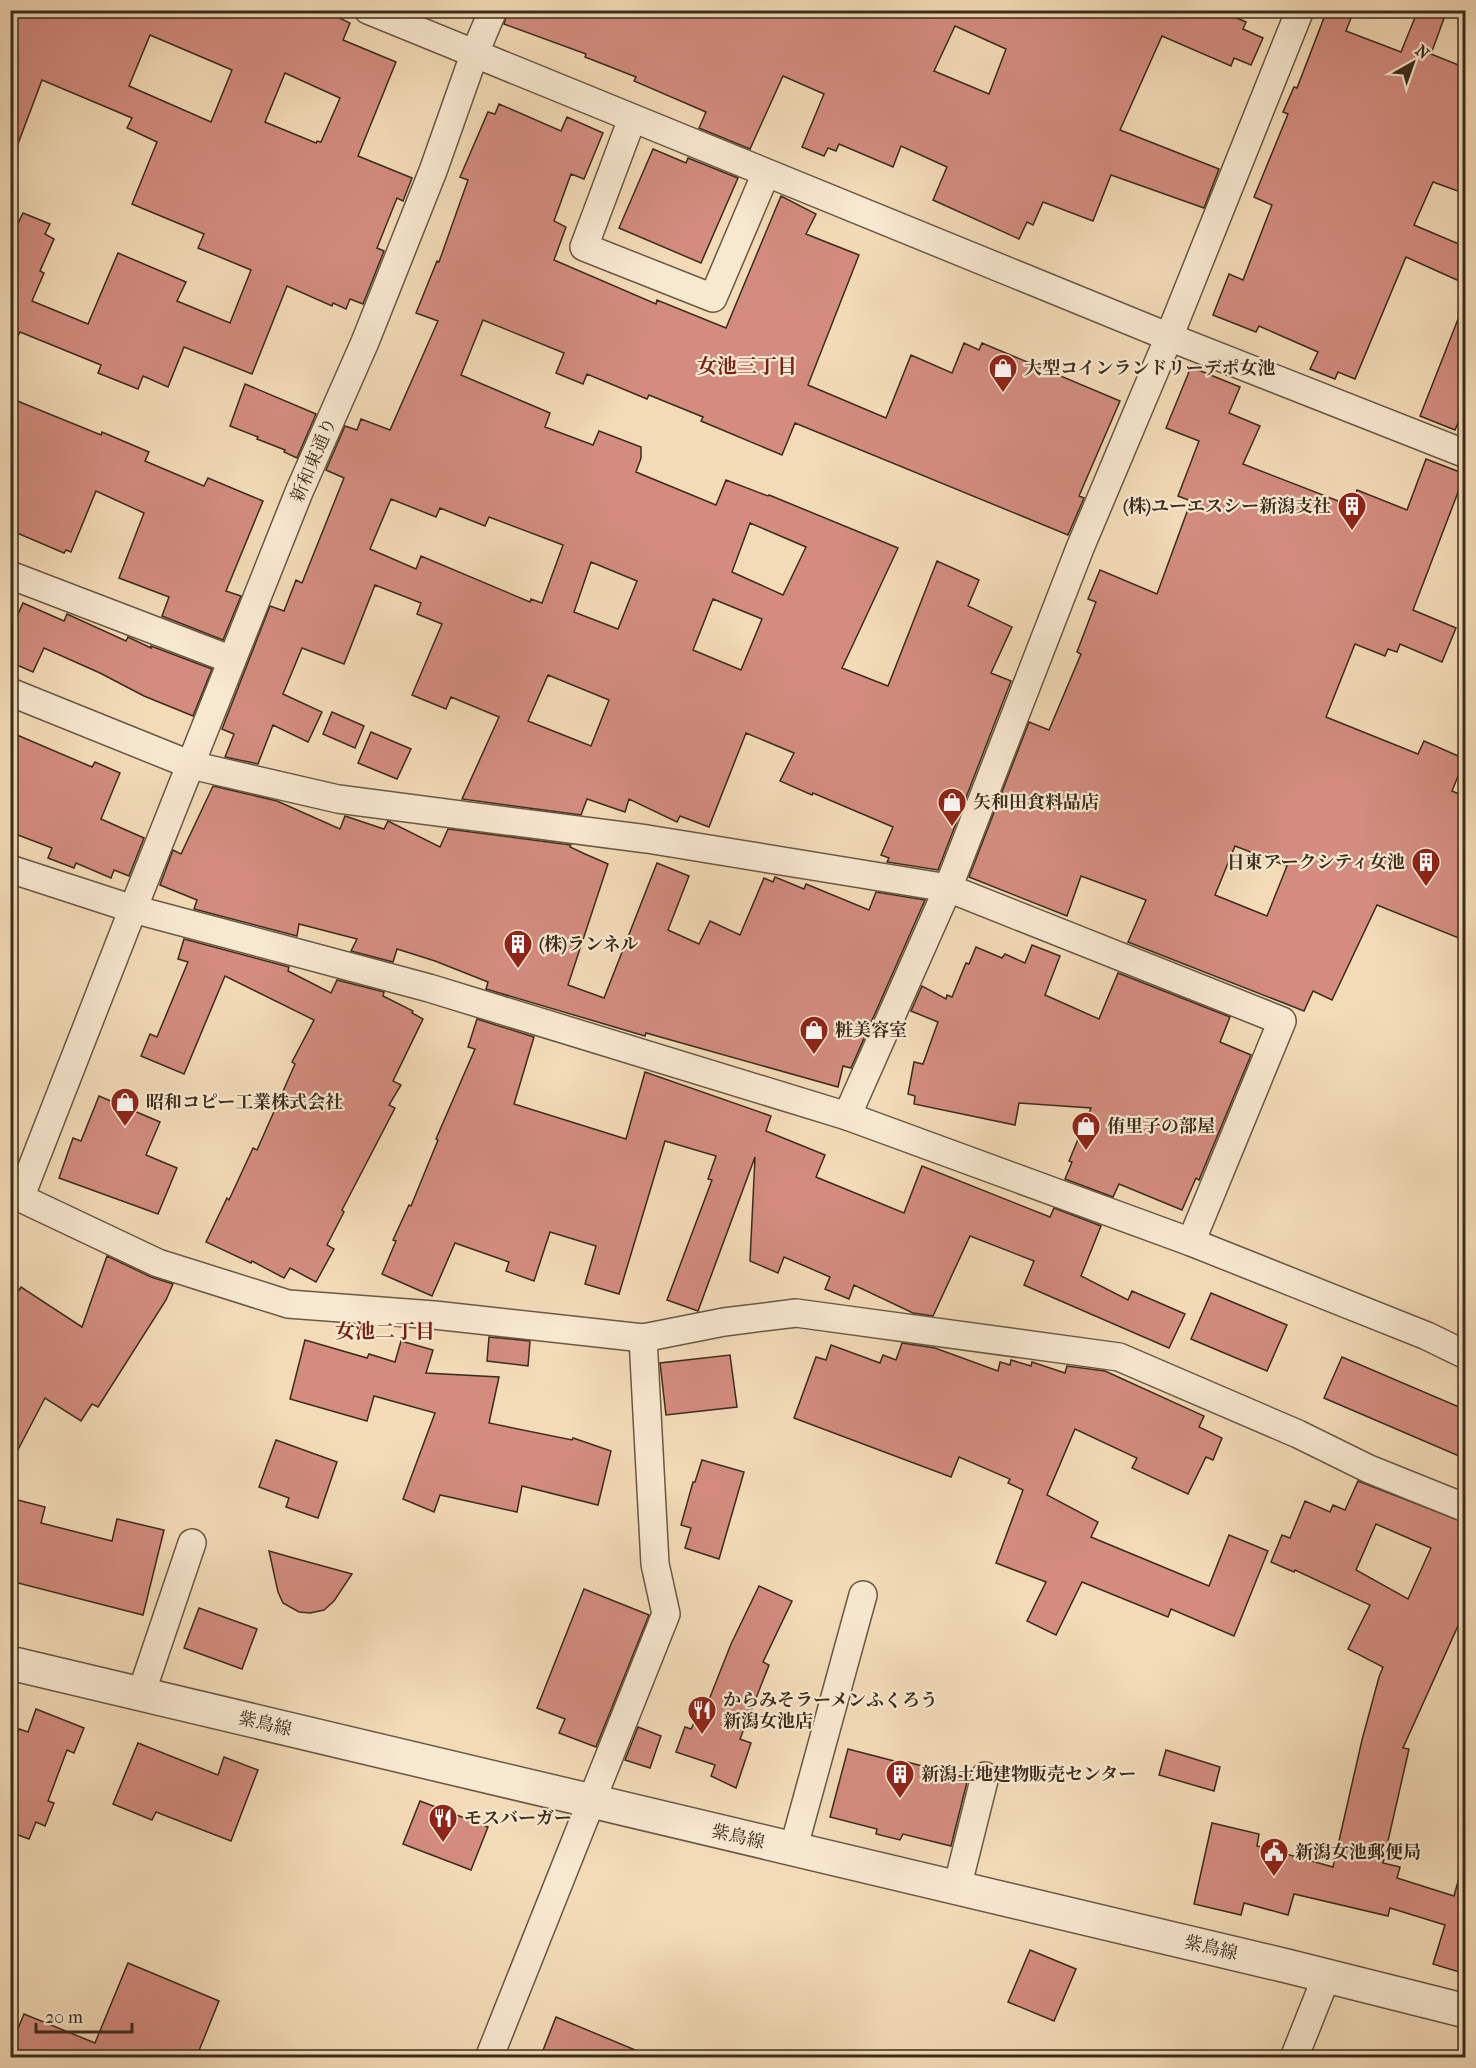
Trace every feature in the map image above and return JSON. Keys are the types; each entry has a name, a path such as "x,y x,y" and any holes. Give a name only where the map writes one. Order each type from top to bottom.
{"street":[{"path":"368,10 1169,337 1466,454"},
{"name":"新和東通り","path":"15,1196 133,909 299,492 365,342 433,171 492,10"},
{"path":"847,1116 948,888 1080,548 1169,337 1300,10"},
{"path":"632,119 584,247 713,298 766,173"},
{"path":"10,575 232,660"},
{"path":"10,692 191,765 338,800 646,838 948,888 1282,1021 1191,1242"},
{"path":"10,869 133,909 429,988 847,1116 1191,1242 1416,1332 1466,1355"},
{"path":"15,1196 158,1263 288,1304 434,1315 643,1338 724,1322 796,1313 1119,1357 1298,1434 1369,1469 1466,1508"},
{"path":"489,2058 666,1614 654,1564 643,1338"},
{"path":"141,1694 192,1543"},
{"path":"793,1850 863,1595"},
{"name":"紫鳥線","path":"10,1663 1466,2011"},
{"path":"957,1888 985,1776"},
{"path":"1294,2058 1327,1976"}],"building":[{"path":"10,10 323,10 350,23 343,40 396,62 358,156 412,178 403,201 397,198 377,248 384,251 363,304 350,299 346,309 333,303 332,306 287,286 252,374 184,347 168,387 143,376 138,389 98,373 101,365 20,332 10,352 10,240 23,213 50,224 45,234 54,239 40,271 44,273 32,301 88,324 118,253 186,282 177,301 230,323 251,270 198,248 204,234 132,204 157,142 127,128 132,118 42,80 13,157 10,157","holes":["150,35 232,70 211,122 129,86","285,73 340,98 321,142 316,143 265,122"]},
{"path":"508,10 1218,10 1246,22 1243,29 1263,38 1251,65 1234,58 1231,66 1162,36 1120,130 1219,169 1204,208 1111,175 1093,221 1043,202 1033,225 1027,222 1019,239 933,200 947,167 901,146 893,167 839,144 836,151 828,148 824,156 802,147 824,94 783,76 750,149 699,128 706,112 634,81 636,77 585,57 586,54 504,24","holes":["955,26 1006,49 989,94 934,71"]},
{"path":"1327,10 1351,18 1346,31 1401,52 1418,10 1447,10 1431,54 1466,68 1466,194 1433,182 1414,225 1466,247 1466,284 1406,257 1355,379 1338,372 1335,379 1310,369 1318,352 1259,326 1256,332 1213,315 1229,274 1243,280 1272,205 1254,197 1288,114 1283,112 1294,87 1297,88"},
{"path":"499,104 561,131 567,117 603,133 584,179 571,174 554,221 566,227 554,260 656,304 657,300 726,328 781,196 816,214 806,234 859,255 808,385 886,418 911,355 952,373 964,343 979,350 982,343 1120,401 1079,496 1084,498 1068,535 795,423 782,455 701,421 703,417 649,395 647,399 587,374 583,384 556,373 564,353 483,320 461,375 550,413 545,427 593,445 599,431 641,447 641,458 636,472 716,505 726,480 769,495 898,548 842,668 888,686 937,561 979,580 968,606 1012,627 991,673 1011,681 938,870 887,862 889,858 881,855 893,827 780,781 794,753 746,733 709,827 680,816 677,822 629,799 625,812 587,799 581,815 462,799 499,717 451,697 446,709 412,695 442,624 417,614 421,603 375,585 344,664 302,648 283,694 322,712 308,742 273,725 258,764 225,757 234,734 222,729 270,606 284,611 296,580 302,583 344,478 326,470 345,426 357,430 361,419 390,430 438,321 416,313 437,261 439,262 468,180 460,177 488,112 495,114","holes":["391,499 436,517 440,508 485,526 489,517 563,545 542,603 531,599 530,602 421,556 416,569 370,549","750,523 806,547 783,595 732,572","591,562 637,581 618,629 574,612","713,599 762,619 741,670 693,650","548,675 609,700 591,746 528,721"]},
{"path":"653,149 686,163 688,158 738,178 701,263 619,228"},
{"path":"1464,304 1466,304 1466,404 1455,430 1420,416"},
{"path":"1191,367 1240,387 1229,413 1260,426 1243,464 1351,506 1357,490 1407,510 1426,459 1465,474 1413,610 1456,628 1442,662 1400,644 1397,652 1388,649 1385,656 1355,644 1326,717 1418,754 1424,741 1465,759 1452,791 1466,797 1466,941 1377,905 1332,1000 1313,991 1304,1011 1128,942 1146,900 1081,876 1067,916 969,877 1029,722 1049,730 1081,654 1077,652 1096,602 1088,599 1100,570 1157,594 1191,501 1178,496 1199,441 1166,428","holes":["1235,846 1287,866 1267,916 1215,895"]},
{"path":"245,384 316,414 297,458 284,452 285,450 257,439 258,437 230,426"},
{"path":"10,398 149,452 145,461 204,486 208,478 263,501 226,591 241,596 223,640 162,616 169,597 119,578 144,513 96,491 71,552 66,550 64,553 10,530"},
{"path":"23,603 64,621 67,614 126,641 128,637 151,648 151,646 212,669 193,716 144,696 44,648 33,672 10,662 10,632"},
{"path":"332,712 364,726 355,748 323,734"},
{"path":"10,732 92,767 95,762 120,773 101,819 144,838 129,876 114,870 111,878 76,863 74,868 48,858 52,848 10,832"},
{"path":"371,732 411,749 397,779 358,763"},
{"path":"213,786 277,801 340,829 345,816 384,829 388,821 440,847 448,829 571,845 570,847 608,864 568,985 604,998 657,863 689,876 668,930 699,944 710,921 740,935 764,878 773,882 775,877 804,889 806,884 869,910 876,892 925,900 851,1068 843,1066 838,1087 646,1033 645,1036 486,989 488,982 397,949 393,962 351,951 357,939 299,924 297,936 194,909 197,900 160,885 173,850 181,854"},
{"path":"184,939 289,967 288,971 331,993 337,980 384,992 383,996 413,1011 412,1013 423,1019 393,1081 401,1085 389,1105 395,1108 342,1210 344,1212 327,1245 334,1249 316,1282 290,1268 284,1278 252,1261 251,1263 206,1242 253,1148 257,1150 295,1064 292,1062 314,1020 225,976 184,1074 141,1056 150,1034 157,1037 188,962 178,959"},
{"path":"1032,945 1060,956 1045,995 1099,1019 1118,973 1230,1017 1220,1042 1251,1055 1199,1180 1196,1178 1182,1210 1119,1184 1113,1197 1065,1179 1072,1162 1069,1161 1091,1108 1019,1103 1015,1125 914,1104 915,1096 908,1094 914,1062 923,1064 938,1022 911,1011 922,986 946,999 947,995 952,997 966,963 969,964 976,947 1002,958 1005,954 1025,963"},
{"path":"477,1019 534,1037 514,1104 626,1139 645,1072 771,1116 766,1131 825,1155 816,1177 904,1213 922,1166 1050,1217 1054,1208 1101,1226 1081,1276 1128,1300 1132,1291 1185,1314 1169,1348 1024,1285 1034,1261 970,1236 933,1316 913,1313 854,1285 849,1299 825,1289 830,1277 784,1257 778,1273 750,1261 755,1157 698,1311 667,1300 712,1180 708,1179 716,1156 665,1141 619,1294 585,1284 596,1246 550,1232 534,1281 506,1271 509,1262 455,1243 432,1296 382,1274 396,1241 393,1240 409,1205 411,1206 438,1140 436,1139 475,1049 468,1047"},
{"path":"99,1096 160,1122 146,1155 177,1168 158,1214 59,1178 73,1138 81,1141"},
{"path":"107,1256 151,1277 173,1284 166,1300 98,1407 92,1404 81,1421 45,1398 10,1465 10,1303 21,1287 82,1327"},
{"path":"1211,1293 1287,1325 1267,1371 1191,1339"},
{"path":"489,1337 530,1341 528,1366 487,1361"},
{"path":"305,1340 367,1358 369,1354 395,1362 401,1341 433,1350 426,1373 499,1377 489,1423 572,1440 573,1438 611,1451 598,1505 522,1486 517,1512 440,1495 434,1512 403,1499 435,1413 374,1396 367,1421 290,1399"},
{"path":"902,1343 935,1348 998,1371 1000,1362 1010,1365 1011,1360 1031,1366 1032,1362 1065,1373 1067,1366 1105,1371 1204,1416 1199,1427 1222,1438 1213,1460 1206,1457 1188,1494 1132,1468 1137,1458 1075,1429 1047,1495 1098,1522 1091,1537 1209,1586 1229,1535 1268,1551 1234,1636 1171,1609 1168,1617 1082,1582 1056,1635 1027,1621 1046,1582 996,1563 1023,1490 1008,1483 1010,1479 959,1457 951,1477 794,1418 816,1357 826,1360 831,1345 880,1363 883,1355 896,1360"},
{"path":"730,1355 737,1407 666,1415 660,1363"},
{"path":"1342,1357 1466,1410 1466,1441 1459,1456 1324,1398"},
{"path":"276,1440 337,1462 318,1518 286,1507 289,1498 259,1487"},
{"path":"702,1460 744,1472 719,1559 685,1548 691,1528 681,1525 693,1482 695,1482"},
{"path":"1358,1481 1466,1523 1466,1608 1403,1748 1409,1749 1383,1863 1400,1867 1397,1878 1454,1896 1459,1878 1466,1879 1466,1974 1433,1964 1445,1925 1390,1908 1388,1916 1294,1894 1288,1915 1244,1903 1241,1915 1194,1904 1212,1823 1259,1834 1257,1846 1333,1867 1362,1740 1383,1667 1348,1649 1370,1605 1295,1570 1294,1572 1271,1562 1282,1535 1290,1538 1305,1501 1330,1512 1333,1505 1345,1510","holes":["1376,1524 1431,1548 1408,1599 1356,1570"]},
{"path":"10,1498 45,1507 41,1523 112,1541 117,1519 164,1530 143,1615 10,1581"},
{"path":"269,1551 352,1574 334,1601 324,1610 310,1613 299,1612 283,1603 278,1592"},
{"path":"759,1586 792,1601 763,1662 769,1665 740,1739 751,1743 736,1788 711,1776 715,1765 676,1752 685,1727 691,1729 696,1719 701,1720 731,1644"},
{"path":"584,1589 649,1615 596,1747 559,1733 565,1719 537,1708"},
{"path":"199,1608 257,1629 242,1669 184,1648"},
{"path":"36,1709 84,1728 74,1753 67,1750 48,1801 54,1803 45,1826 36,1822 29,1839 10,1832 10,1752 19,1729 28,1732"},
{"path":"638,1727 661,1736 650,1768 625,1760"},
{"path":"138,1743 218,1775 224,1757 258,1770 231,1841 156,1812 152,1820 113,1804"},
{"name":"新潟土地建物販売センター","path":"848,1749 968,1778 951,1846 903,1834 900,1840 876,1834 877,1829 830,1817"},
{"path":"1166,1750 1220,1767 1214,1791 1159,1775"},
{"name":"モスバーガー","path":"420,1801 488,1827 471,1870 403,1844"},
{"path":"1030,1950 1076,1969 1054,2021 1008,2002"},
{"path":"128,1963 219,2001 196,2058 10,2058 10,2048 24,2014 95,2043"},
{"path":"556,2017 652,2057 652,2058 540,2058"}],"place":[{"name":"大型コインランドリーデポ女池","path":"1003,394"},
{"name":"(株)ユーエスシー新潟支社","path":"1352,532"},
{"name":"矢和田食料品店","path":"952,828"},
{"name":"日東アークシティ女池","path":"1426,888"},
{"name":"(株)ランネル","path":"518,970"},
{"name":"粧美容室","path":"814,1056"},
{"name":"昭和コピー工業株式会社","path":"125,1128"},
{"name":"侑里子の部屋","path":"1086,1152"},
{"name":"からみそラーメンふくろう 新潟女池店","path":"702,1736"},
{"name":"新潟土地建物販売センター","path":"900,1800"},
{"name":"モスバーガー","path":"443,1844"},
{"name":"新潟女池郵便局","path":"1274,1878"}],"district":[{"name":"女池三丁目","path":"747,366"},
{"name":"女池二丁目","path":"385,1331"}]}
